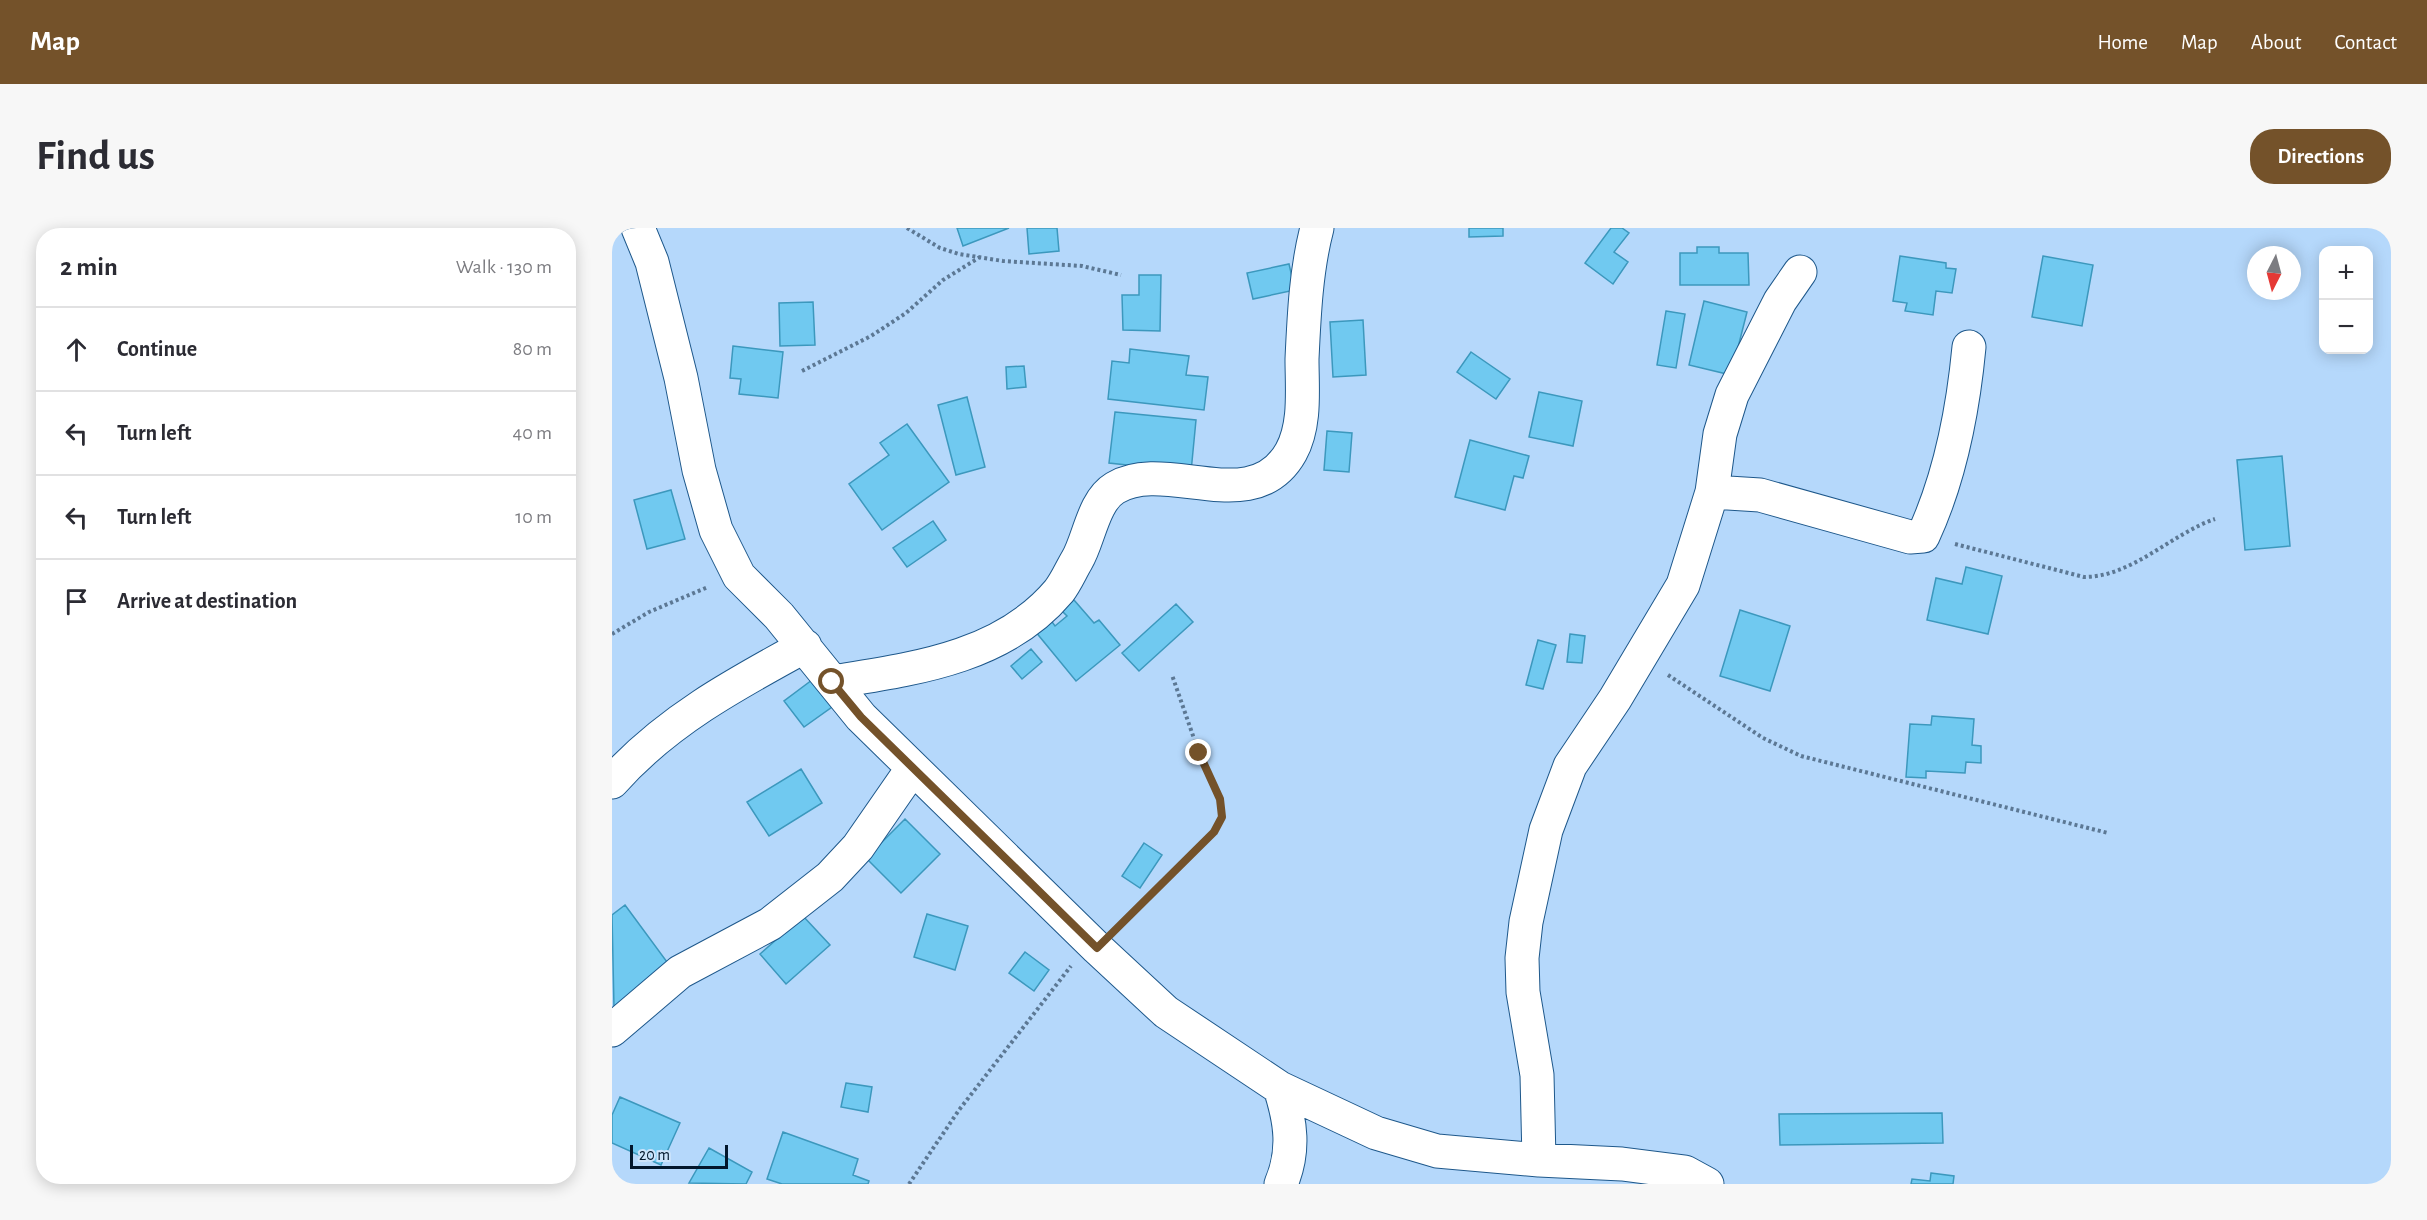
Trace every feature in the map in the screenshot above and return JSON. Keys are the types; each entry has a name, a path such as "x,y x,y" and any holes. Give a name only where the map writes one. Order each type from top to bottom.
{"street":[{"path":"638,228 652,262 678,366 699,470 716,530 739,576 805,646 861,717 1094,945 1166,1012 1280,1088 1376,1133 1437,1151 1539,1160 1622,1164 1685,1172 1707,1184"},
{"path":"832,682 941,663 997,642 1031,617 1059,591 1085,548 1100,507 1113,489 1139,480 1245,485 1274,475 1292,451 1303,409 1304,312 1317,228"},
{"path":"1539,1160 1537,1076 1522,992 1522,957 1536,869 1546,830 1570,766 1641,658 1683,585 1712,492 1720,434 1732,395 1780,301 1800,272"},
{"path":"1712,492 1760,495 1910,537 1923,536 1939,496 1964,401 1969,347"},
{"path":"612,782 659,737 703,704 805,646"},
{"path":"612,1030 680,972 770,924 830,877 864,840 912,768"},
{"path":"1280,1088 1289,1114 1291,1136 1290,1157 1281,1184"}],"path":[{"path":"907,228 940,248 959,254 1003,261 1082,266 1121,274"},
{"path":"802,371 906,313 943,280 981,257"},
{"path":"1923,536 2084,577 2101,577 2133,562 2196,526 2215,519"},
{"path":"612,634 649,612 739,576"},
{"path":"1641,658 1763,738 1801,756 2108,833"},
{"path":"909,1184 959,1110 1094,945 1214,832 1222,817 1220,799 1199,753 1172,675"}],"building":[{"path":"957,228 1009,228 963,246"},
{"path":"1027,228 1057,228 1059,251 1029,254"},
{"path":"1469,228 1503,228 1503,236 1469,237"},
{"path":"1611,228 1622,228 1629,233 1614,252 1628,262 1613,284 1585,263"},
{"path":"1697,247 1719,247 1719,253 1748,253 1749,285 1680,285 1680,253 1697,253"},
{"path":"1900,256 1946,263 1946,268 1956,269 1952,293 1936,291 1933,315 1905,311 1907,303 1893,301"},
{"path":"2043,256 2093,265 2082,326 2032,317"},
{"path":"1289,264 1295,290 1253,299 1247,273"},
{"path":"1139,275 1161,275 1160,331 1123,330 1122,295 1139,295"},
{"path":"1704,301 1747,312 1731,375 1689,365"},
{"path":"813,302 815,345 780,346 779,303"},
{"path":"1666,311 1685,314 1676,368 1657,365"},
{"path":"1363,320 1366,375 1333,377 1330,322"},
{"path":"733,346 783,352 778,398 739,394 741,379 730,378"},
{"path":"1130,349 1189,356 1186,375 1208,377 1204,410 1108,399 1112,361 1129,363"},
{"path":"1471,352 1510,379 1496,399 1457,372"},
{"path":"1024,366 1026,387 1007,389 1006,367"},
{"path":"1539,392 1582,401 1573,446 1529,437"},
{"path":"967,397 985,467 956,475 938,405"},
{"path":"1115,412 1196,420 1191,472 1109,463"},
{"path":"907,424 949,482 882,530 849,484 889,455 880,443"},
{"path":"1327,431 1352,433 1349,472 1324,470"},
{"path":"1470,440 1529,456 1523,478 1514,476 1505,510 1455,497"},
{"path":"2282,456 2290,546 2245,550 2237,460"},
{"path":"671,490 685,539 647,549 634,500"},
{"path":"933,521 946,540 907,567 893,548"},
{"path":"1966,567 2002,576 1988,634 1927,620 1936,578 1962,584"},
{"path":"1074,600 1094,623 1099,620 1120,645 1076,681 1035,631 1050,619 1055,626 1067,616 1061,610"},
{"path":"1176,604 1193,622 1139,671 1122,653"},
{"path":"1740,610 1790,626 1770,691 1720,676"},
{"path":"1570,634 1585,636 1582,663 1567,662"},
{"path":"1538,640 1556,645 1543,689 1526,685"},
{"path":"1031,649 1042,662 1022,679 1011,666"},
{"path":"812,680 832,707 804,727 784,701"},
{"path":"1932,716 1974,719 1972,745 1981,746 1981,763 1966,762 1965,773 1926,771 1926,778 1906,777 1910,724 1931,725"},
{"path":"801,769 822,803 769,836 747,802"},
{"path":"905,819 940,854 901,893 866,858"},
{"path":"1144,843 1162,855 1140,888 1122,876"},
{"path":"625,905 670,966 614,1008 612,915"},
{"path":"927,914 968,926 955,970 914,957"},
{"path":"803,916 830,945 786,984 760,954"},
{"path":"1025,952 1049,970 1034,991 1009,973"},
{"path":"846,1083 872,1087 868,1112 841,1107"},
{"path":"620,1097 680,1123 661,1165 612,1143 612,1115"},
{"path":"1942,1113 1943,1143 1780,1145 1779,1114"},
{"path":"783,1132 858,1159 853,1175 869,1181 868,1184 782,1184 767,1179"},
{"path":"709,1148 752,1172 746,1184 689,1183"},
{"path":"1931,1173 1954,1176 1953,1184 1911,1184 1912,1179 1930,1181"}],"route":[{"path":"832,682 861,717 1097,948 1214,832 1222,817 1220,799 1199,753"}]}
